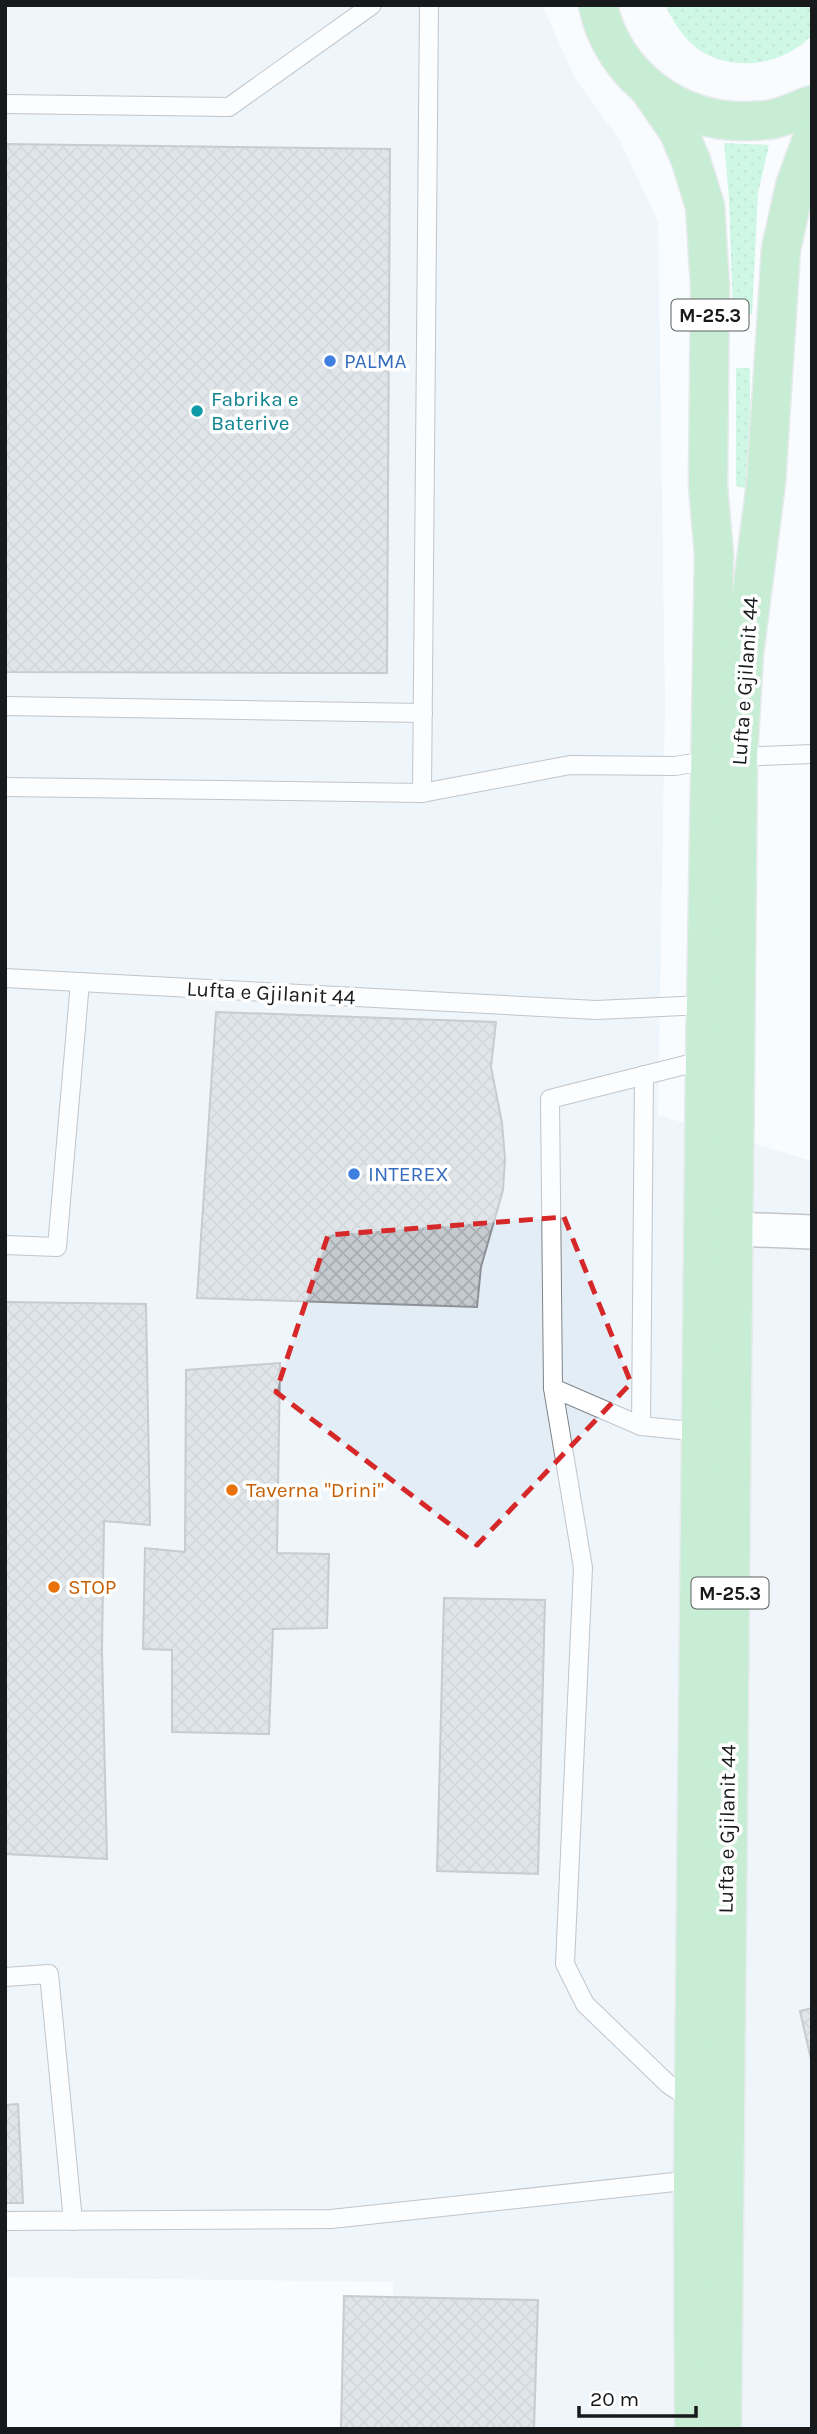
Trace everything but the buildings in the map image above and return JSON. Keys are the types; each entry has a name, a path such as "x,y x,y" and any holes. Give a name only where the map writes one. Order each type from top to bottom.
{"main road":[{"name":"M-25.3","path":"598,5 612,46 629,70 650,90 678,130 691,161 705,206 710,286 708,485 724,758 705,1005 693,2180 694,2429"},
{"name":"M-25.3","path":"650,90 688,112 731,122 775,119 812,105"},
{"name":"Lufta e Gjilanit 44","path":"722,2429 733,1229 724,758 744,654 766,482 781,249 795,186 812,139"}],"street":[{"path":"733,1229 812,1232"}],"lane":[{"path":"5,104 229,107 372,5"},
{"path":"422,793 429,5"},
{"path":"5,706 423,713"},
{"path":"5,786 422,793 570,765 675,765 724,758 812,754"},
{"name":"Lufta e Gjilanit 44","path":"5,978 596,1010 705,1005"},
{"path":"5,1245 57,1247 80,982"},
{"path":"694,2101 668,2085 585,2004 565,1964 583,1568 553,1388 550,1099 705,1060"},
{"path":"641,1426 643,1075"},
{"path":"553,1388 641,1426 701,1432"},
{"path":"5,1977 49,1974 73,2221"},
{"path":"5,2221 331,2219 693,2180"}],"highlighted area":[{"path":"564,1217 631,1383 477,1545 276,1392 328,1235"}],"shaded area":[{"path":"5,5 542,5 576,80 619,139 658,221 665,705 658,1115 812,1161 812,2429 391,2429 393,2282 5,2277"}],"green space":[{"path":"665,5 812,5 812,35 800,46 770,60 738,63 721,60 693,45 677,26"},
{"path":"724,143 769,145 758,193 752,314 733,314 729,198"},
{"path":"736,368 750,368 750,489 736,486"}],"place":[{"name":"PALMA","path":"330,361"},
{"name":"Fabrika e Baterive","path":"197,411"},
{"name":"INTEREX","path":"354,1174"},
{"name":"Taverna \"Drini\"","path":"232,1490"},
{"name":"STOP","path":"54,1587"}]}
